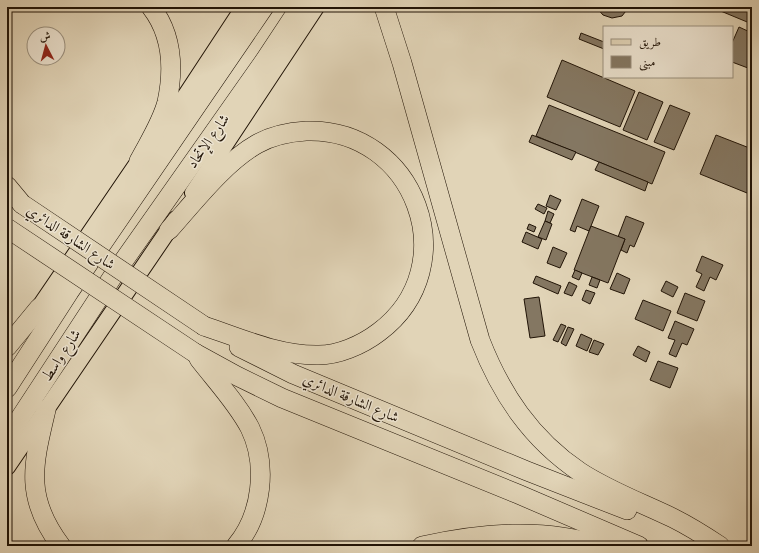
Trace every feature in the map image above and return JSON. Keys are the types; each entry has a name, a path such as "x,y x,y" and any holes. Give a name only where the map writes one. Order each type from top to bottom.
{"highway":[{"path":"139,160 158,125 167,102 171,75 170,54 166,32 156,13 151,7"},
{"name":"شارع الإتحاد","path":"96,252 264,7"},
{"name":"شارع الإتحاد","path":"115,273 265,60 300,7"},
{"path":"384,7 402,63 480,340 499,382 512,403 526,423 543,441 580,472 601,485 680,521 721,546"},
{"path":"392,7 402,63"},
{"path":"169,230 224,170 242,154 258,143 278,136 298,132 318,131 338,134 357,140 374,150 394,167 406,184 417,206 423,230 424,254 418,281 407,303 390,324 369,340 344,351 318,356 292,353 204,326"},
{"name":"شارع الشارقة الدائري","path":"7,186 14,200 204,326 247,351 293,374 527,471 721,546"},
{"name":"شارع الشارقة الدائري","path":"7,228 195,353 237,376 282,398 518,494 639,546"},
{"name":"شارع واسط","path":"7,388 96,252"},
{"name":"شارع واسط","path":"7,438 115,273"},
{"path":"7,347 39,308"},
{"path":"195,353 236,406 250,429 258,452 260,477 258,503 249,526 236,546"},
{"path":"46,410 36,454 34,472 35,490 39,507 46,524 61,546"},
{"path":"422,546 479,536 516,533 554,535 602,546"}],"main road":[{"path":"7,355 139,160 171,118 244,7"},
{"path":"7,467 169,230 316,7"}],"building":[{"path":"596,7 629,7 622,16 612,18 603,15"},
{"path":"711,7 752,7 752,24"},
{"path":"739,27 752,33 752,57 748,68 733,62 733,41"},
{"path":"581,33 603,42 603,49 579,39"},
{"path":"562,60 635,91 620,127 547,97"},
{"path":"639,92 663,102 647,140 623,130"},
{"path":"549,105 665,152 652,184 536,136"},
{"path":"670,105 690,113 674,150 654,142"},
{"path":"532,135 576,152 572,160 529,142"},
{"path":"716,135 752,149 752,195 700,174"},
{"path":"599,162 648,182 645,191 595,170"},
{"path":"550,195 561,200 556,210 546,206"},
{"path":"582,199 599,206 589,231 577,226 575,232 570,230"},
{"path":"538,204 547,208 544,214 535,209"},
{"path":"548,211 554,214 550,223 545,221"},
{"path":"626,216 644,223 634,247 630,245 627,253 621,250 625,239 618,237"},
{"path":"545,221 552,224 546,240 538,237"},
{"path":"529,224 536,227 534,232 527,229"},
{"path":"591,226 625,239 608,283 574,270"},
{"path":"526,232 542,239 538,249 522,242"},
{"path":"553,247 567,253 560,268 547,263"},
{"path":"702,256 723,265 716,280 710,277 704,291 696,287 702,274 696,271"},
{"path":"575,270 582,273 579,280 572,277"},
{"path":"617,273 630,279 624,294 610,289"},
{"path":"536,276 561,286 558,294 533,283"},
{"path":"592,277 600,280 597,288 589,285"},
{"path":"666,281 678,287 673,297 661,291"},
{"path":"569,282 577,286 572,296 564,293"},
{"path":"586,290 595,293 590,304 582,300"},
{"path":"685,293 705,301 697,321 677,313"},
{"path":"539,297 545,336 530,338 524,299"},
{"path":"643,300 671,311 663,331 635,319"},
{"path":"675,321 694,329 687,345 682,343 676,357 669,354 675,340 668,338"},
{"path":"561,324 566,326 558,342 553,340"},
{"path":"568,327 574,329 566,346 561,343"},
{"path":"581,334 592,339 587,351 576,346"},
{"path":"594,340 604,344 598,355 589,352"},
{"path":"638,346 650,352 646,362 633,355"},
{"path":"658,361 678,368 670,388 650,380"}]}
